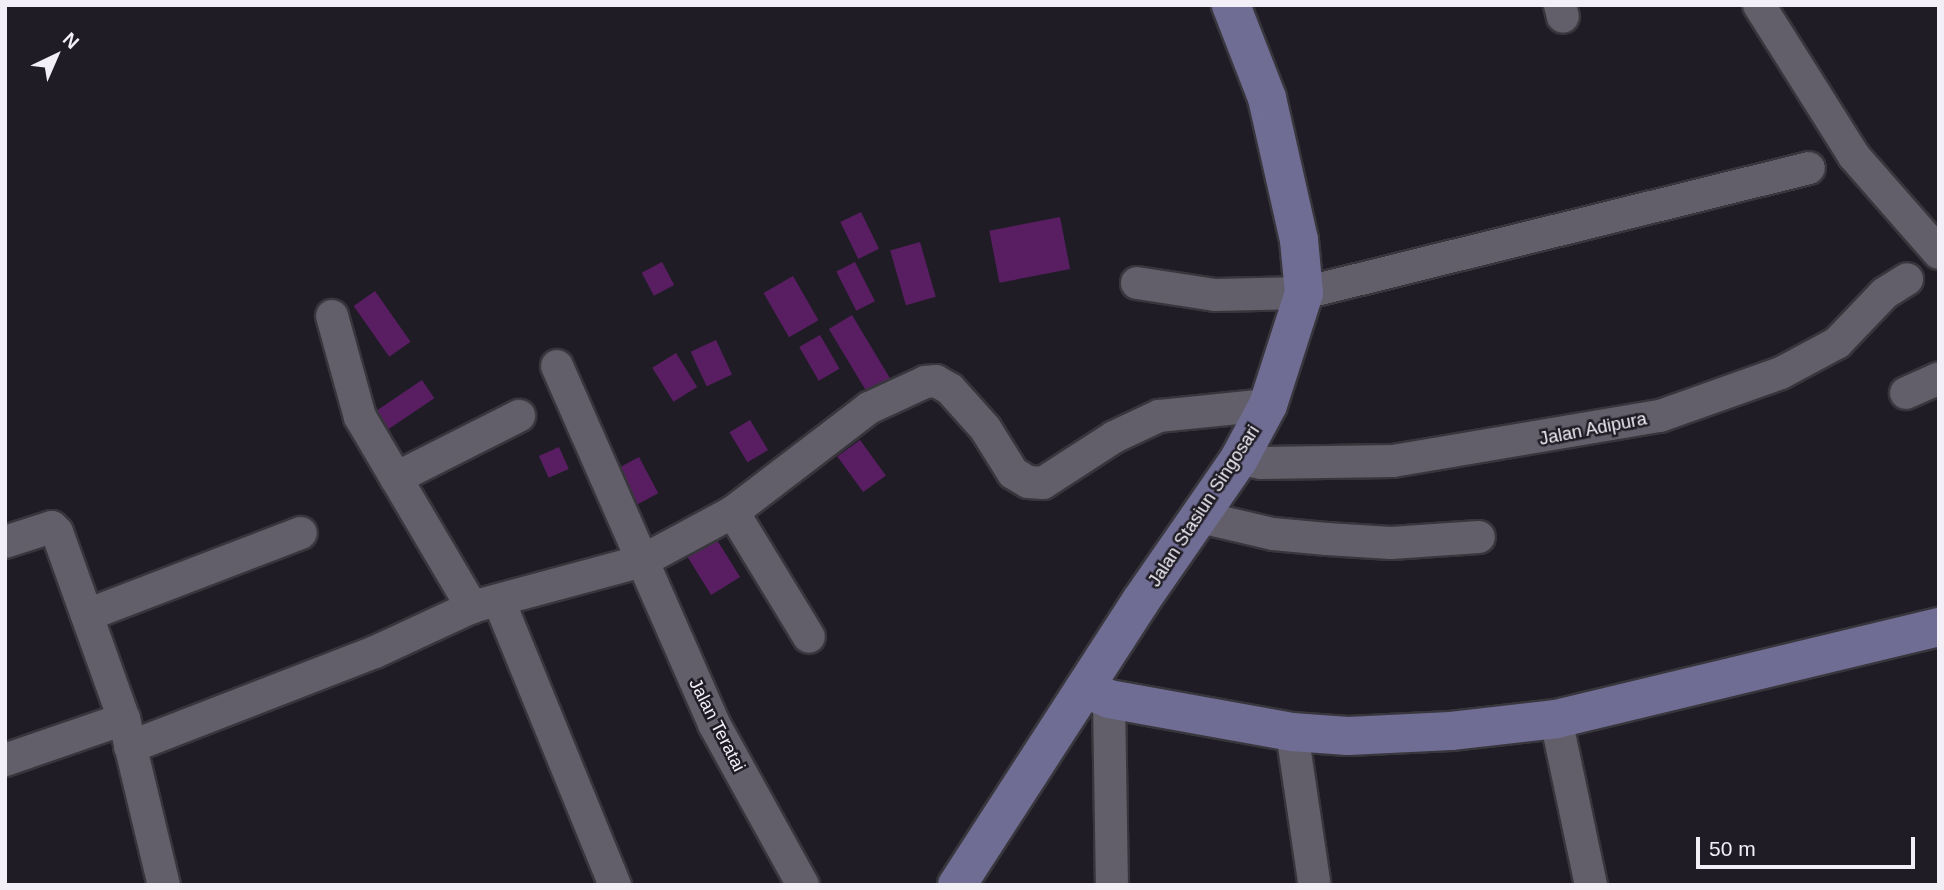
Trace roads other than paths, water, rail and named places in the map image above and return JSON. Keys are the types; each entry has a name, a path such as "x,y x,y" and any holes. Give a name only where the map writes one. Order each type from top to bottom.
{"street":[{"name":"Jalan Stasiun Singosari","path":"957,885 1098,694 1140,602 1239,459 1268,405 1304,293 1299,240 1268,98 1231,5"},
{"path":"1759,5 1854,156 1939,253"},
{"path":"1137,283 1215,295 1304,293 1809,168"},
{"name":"Jalan Adipura","path":"1239,459 1261,463 1393,461 1660,416 1781,373 1837,343 1885,293 1908,279"},
{"path":"332,316 360,417 396,478 485,604 615,885"},
{"name":"Jalan Teratai","path":"557,366 713,724 803,885"},
{"path":"1906,393 1939,378"},
{"path":"5,760 127,733 375,652 485,604 642,561 733,512 869,408 925,382 936,381 950,389 985,428 1013,473 1028,482 1043,483 1114,437 1159,416 1268,405"},
{"path":"396,478 519,416"},
{"path":"733,512 809,637"},
{"path":"1200,517 1273,534 1391,544 1479,537"},
{"path":"5,542 55,529 127,733 164,885"},
{"path":"87,615 301,533"},
{"path":"1112,885 1098,694 1292,732 1348,736 1556,719 1939,627"},
{"path":"1556,719 1591,885"},
{"path":"1292,732 1314,881"}]}
